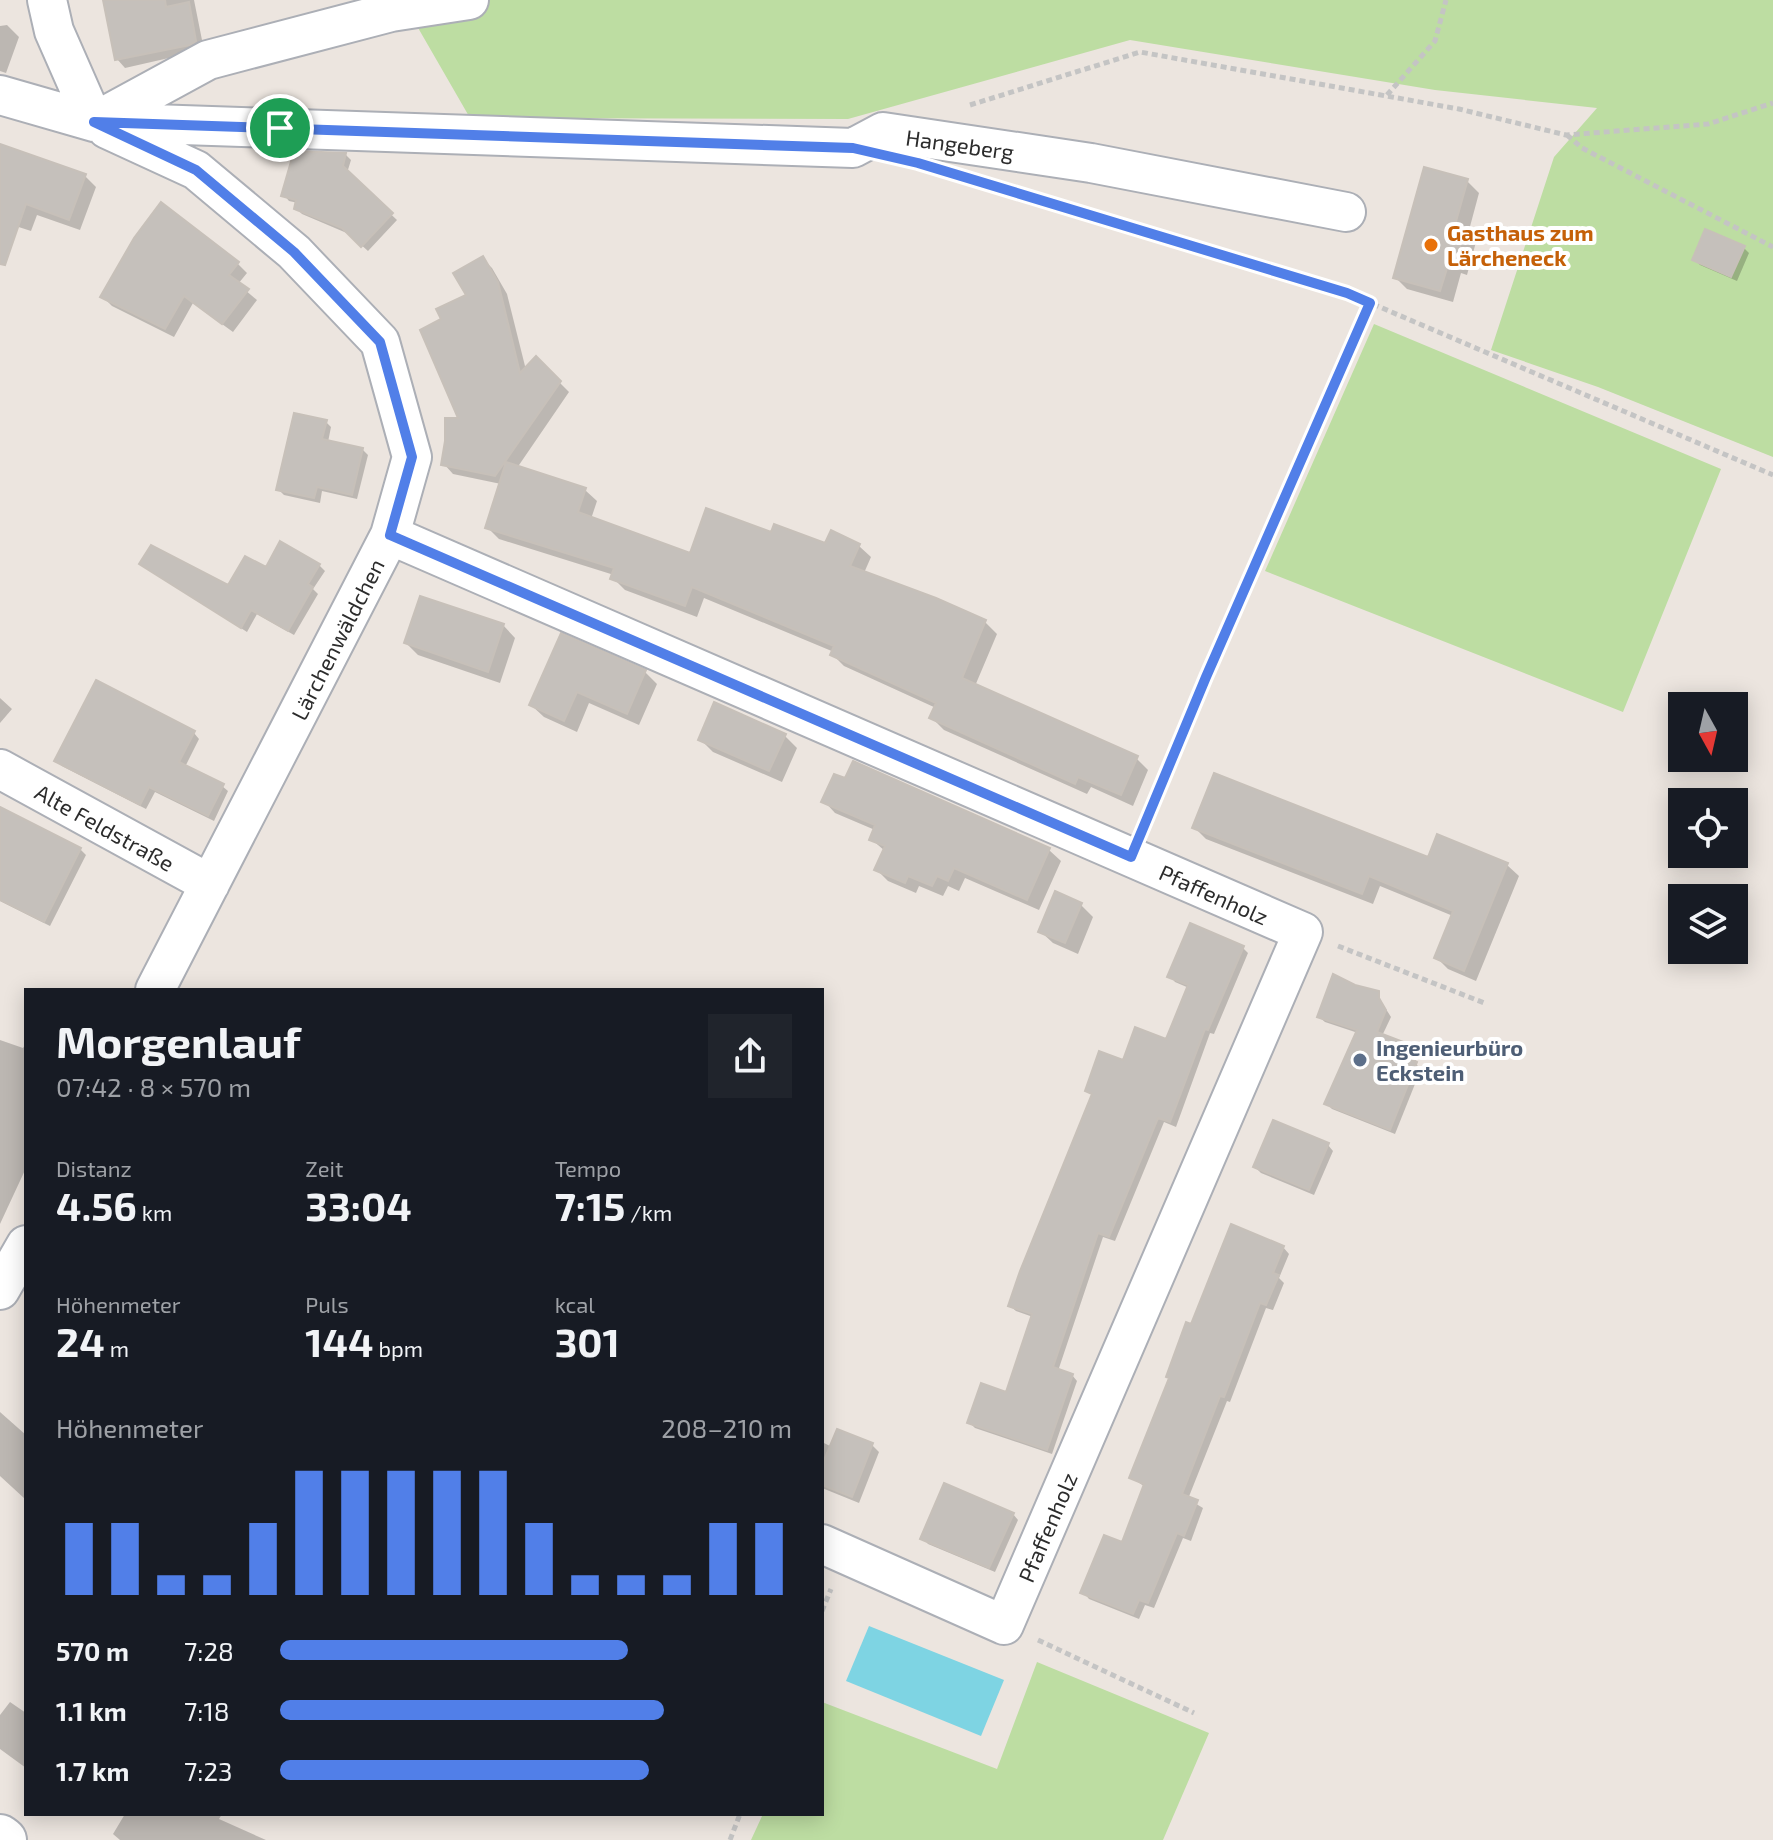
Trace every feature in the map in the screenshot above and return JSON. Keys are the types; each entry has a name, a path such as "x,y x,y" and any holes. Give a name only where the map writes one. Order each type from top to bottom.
{"street":[{"path":"47,0 54,31 94,122 208,60 391,12 469,0"},
{"name":"Hangeberg","path":"0,95 94,122 853,148 883,132 1091,163 1346,212"},
{"name":"Lärchenwäldchen","path":"94,122 196,170 294,252 380,342 412,457 390,535 156,988"},
{"name":"Pfaffenholz","path":"390,535 1303,932 1004,1625"},
{"name":"Alte Feldstraße","path":"0,769 210,884"},
{"path":"0,1290 24,1248"},
{"path":"824,1545 1004,1625"}],"path":[{"path":"1386,96 1435,41 1446,0"},
{"path":"959,109 1140,52 1459,109 1566,135 1708,124 1773,103"},
{"path":"1566,135 1582,148 1773,247"},
{"path":"1007,190 1347,293 1773,475"},
{"path":"1131,857 1206,677 1370,303"},
{"path":"1303,932 1487,1004"},
{"path":"1004,1625 1194,1713"},
{"path":"730,1840 739,1816"}],"green space":[{"path":"402,0 1773,0 1773,457 1598,387 1491,350 1554,157 1597,108 1435,90 1130,40 848,119 470,118"},
{"path":"1374,324 1721,469 1623,712 1265,571"},
{"path":"1037,1662 1209,1733 1163,1840 751,1840 762,1816 824,1816 824,1703 997,1769"}],"water":[{"path":"869,1626 1004,1680 981,1736 846,1681"}],"building":[{"path":"103,0 165,0 166,7 189,2 196,41 190,45 115,60"},
{"path":"0,144 86,174 69,220 26,204 5,265 0,264"},
{"path":"294,151 346,153 343,166 393,213 361,247 342,228 294,209 296,200 281,196"},
{"name":"Gasthaus zum Lärcheneck","path":"1424,167 1468,179 1455,225 1465,228 1455,264 1449,262 1440,291 1393,278"},
{"path":"161,202 239,262 229,275 249,289 222,324 184,296 165,329 100,297 134,238"},
{"path":"1705,229 1745,246 1731,277 1692,260"},
{"path":"483,256 498,282 520,373 536,356 561,381 495,476 441,465 445,418 458,418 420,330 441,319 436,309 466,295 453,273"},
{"path":"294,413 327,420 322,439 363,448 352,495 317,487 314,498 276,490"},
{"path":"506,462 586,488 578,512 690,553 706,508 771,532 774,524 825,543 831,530 860,544 850,566 986,620 962,678 1138,756 1121,795 1078,777 1075,784 929,718 936,703 830,655 834,646 692,587 685,606 610,579 614,568 485,528"},
{"path":"280,541 320,564 308,584 313,587 288,631 251,610 241,628 139,564 151,545 228,585 245,556 266,567"},
{"path":"420,596 504,624 488,672 404,643"},
{"path":"561,633 646,670 627,714 577,692 564,721 529,705"},
{"path":"96,680 195,731 179,762 224,784 208,816 149,787 140,805 54,761"},
{"path":"714,702 786,734 769,771 698,740"},
{"path":"853,761 1050,848 1027,900 954,868 948,881 937,876 932,886 908,876 905,883 874,870 885,846 869,840 875,825 821,802 834,774 845,778"},
{"path":"1214,773 1428,857 1437,834 1508,863 1464,971 1434,958 1453,911 1369,876 1362,894 1192,828"},
{"path":"0,807 81,848 44,922 0,900"},
{"path":"1055,891 1082,903 1065,943 1038,932"},
{"path":"1190,923 1244,946 1208,1030 1205,1029 1170,1122 1158,1118 1109,1237 1098,1233 1053,1367 1073,1374 1047,1450 967,1423 981,1383 1006,1392 1032,1314 1008,1306 1092,1094 1085,1091 1099,1051 1123,1060 1135,1027 1166,1039 1188,985 1167,977"},
{"path":"1333,974 1355,985 1379,991 1379,998 1386,1010 1377,1032 1414,1046 1409,1058 1417,1062 1390,1130 1324,1104 1357,1030 1317,1017"},
{"path":"1273,1120 1329,1143 1309,1190 1253,1167"},
{"path":"1231,1224 1284,1246 1273,1273 1279,1275 1266,1305 1260,1303 1182,1494 1198,1500 1184,1536 1177,1533 1148,1603 1139,1600 1133,1614 1080,1593 1104,1535 1122,1542 1144,1484 1129,1478 1169,1378 1166,1377 1186,1322 1191,1324"},
{"path":"837,1429 873,1443 852,1497 824,1486 824,1460"},
{"path":"944,1483 1014,1513 989,1568 920,1539"}],"place":[{"name":"Gasthaus zum Lärcheneck","path":"1431,245"},
{"name":"Ingenieurbüro Eckstein","path":"1360,1060"}],"route":[{"path":"94,122 280,128 853,148 918,163 1347,293 1370,303 1206,677 1131,857 390,535 412,457 380,342 294,252 196,170 94,122"}]}
